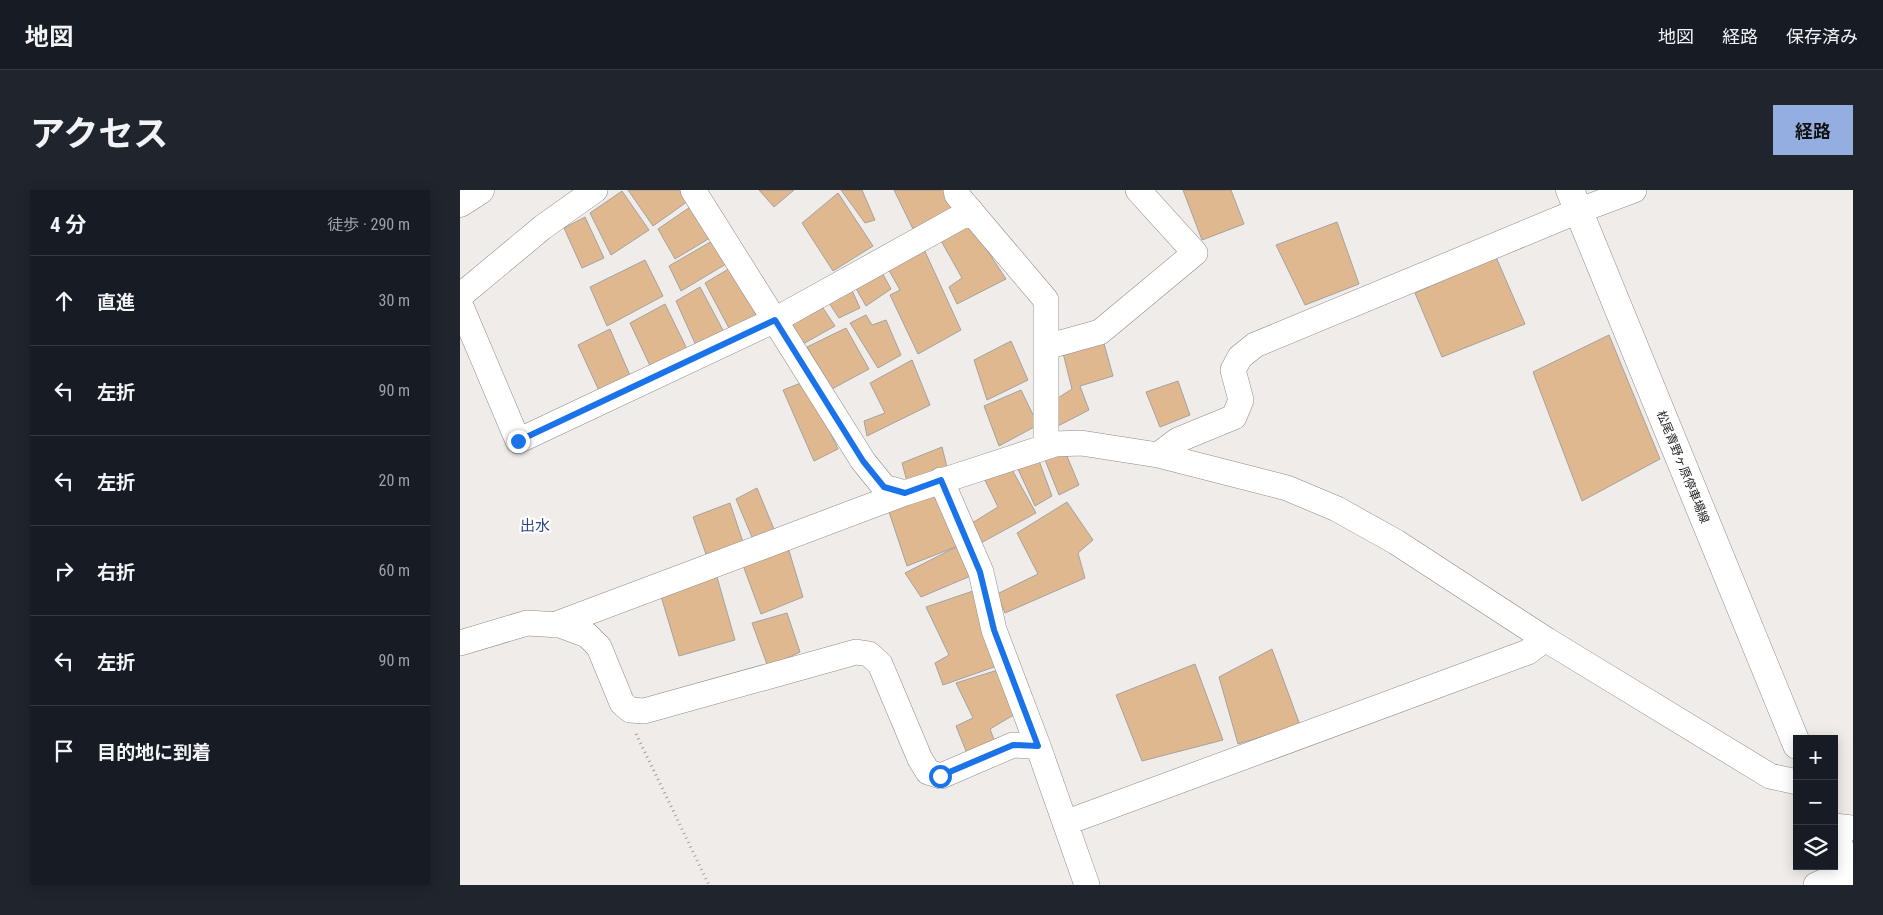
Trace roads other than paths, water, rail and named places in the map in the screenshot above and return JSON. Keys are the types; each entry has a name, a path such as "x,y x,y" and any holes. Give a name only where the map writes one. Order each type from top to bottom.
{"main road":[{"path":"460,203 480,190"},
{"name":"松尾青野ヶ原停車場線","path":"1574,200 1793,735"},
{"path":"1838,843 1851,877"}],"street":[{"path":"460,296 543,227 595,190"},
{"path":"693,190 863,461 884,487 905,493"},
{"path":"956,190 971,211 1046,300 1046,448"},
{"path":"1046,347 1100,332 1195,253 1138,190"},
{"path":"1158,455 1178,440 1234,417 1242,400 1234,370 1240,357 1255,345 1574,200 1634,190"},
{"path":"460,304 518,441 775,320 971,211"},
{"path":"554,625 941,480 1055,444 1081,443 1158,455 1286,488 1337,509 1396,542 1545,639 1770,776 1793,781"},
{"path":"941,480 980,572 994,630 1038,746 1087,885"},
{"path":"460,643 527,623 560,625 587,635 599,647 622,703 630,710 644,711 856,652 869,654 880,664 920,759 928,772 940,776 1013,745 1038,746"},
{"path":"1065,823 1528,652 1545,639"},
{"path":"1838,826 1853,828"},
{"path":"1816,885 1851,877"}],"district":[{"name":"出水","path":"535,526"}]}
